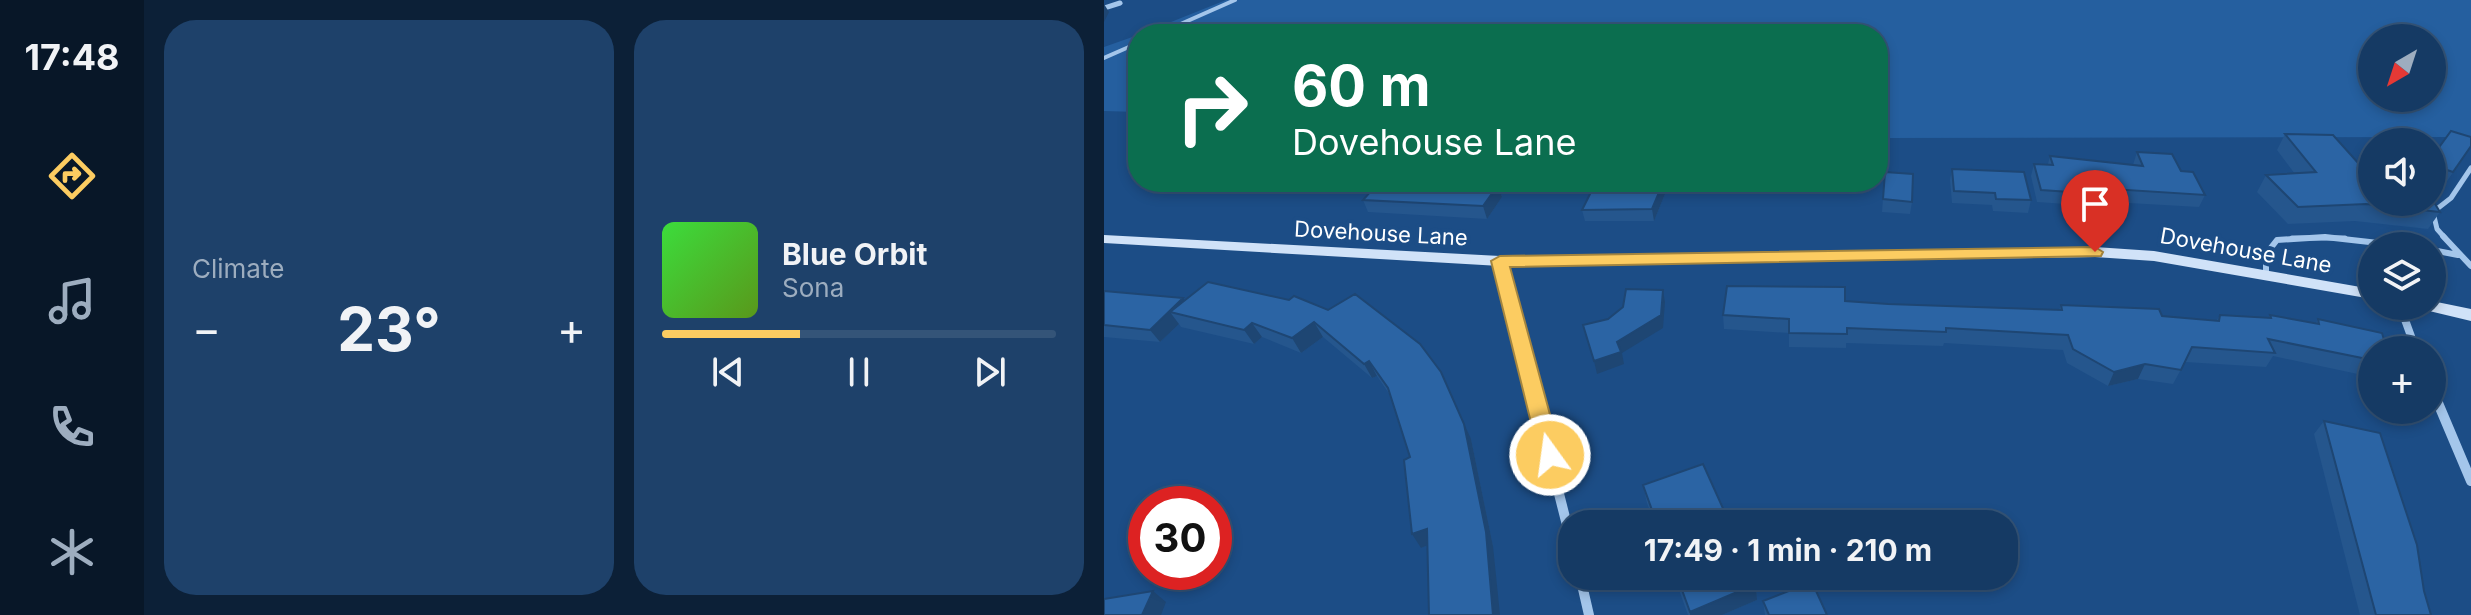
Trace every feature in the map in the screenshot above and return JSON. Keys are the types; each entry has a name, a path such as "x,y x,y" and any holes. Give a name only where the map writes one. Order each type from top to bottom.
{"street":[{"path":"1104,8 1120,3"},
{"name":"Dovehouse Lane","path":"1104,239 1500,261 2095,252 2154,256 2358,291"},
{"path":"1500,261 1563,510"},
{"path":"2446,309 2471,315"},
{"path":"2446,422 2471,481"},
{"path":"1583,590 1589,615"}],"lane":[{"path":"1181,24 1235,0"},
{"path":"1104,58 1128,47"},
{"path":"2471,168 2451,198 2433,212 2437,229 2471,266"},
{"path":"2266,275 2266,254 2277,240 2292,237 2358,239"},
{"path":"2446,253 2458,255"}],"shaded area":[{"path":"1226,0 2471,0 2471,137 2446,137 2446,128 2358,128 2358,137 1888,138 1888,24 1166,24"},
{"path":"1128,39 1128,112 1104,111 1104,47"}],"building":[{"path":"2451,131 2471,137 2471,146 2453,172 2446,170 2446,138"},
{"path":"2285,134 2333,135 2358,163 2358,204 2298,207 2266,175 2316,172"},
{"path":"2137,152 2172,154 2181,171 2193,172 2205,195 2112,189 2114,195 2041,190 2034,164 2053,165 2050,156 2143,166"},
{"path":"1952,169 2024,172 2031,200 1996,199 1995,193 1954,191"},
{"path":"1888,172 1913,174 1912,202 1883,199 1884,192 1888,192"},
{"path":"1370,192 1493,192 1483,206 1363,200"},
{"path":"1591,192 1659,192 1652,209 1582,210"},
{"path":"1208,282 1289,300 1294,296 1328,310 1355,294 1420,344 1441,372 1464,424 1486,532 1493,615 1429,615 1427,529 1412,534 1404,460 1410,457 1388,388 1369,361 1364,364 1314,322 1292,338 1252,323 1244,330 1170,312"},
{"path":"1727,286 1845,287 1845,301 2062,310 2061,305 2159,309 2162,316 2219,321 2220,315 2271,318 2270,315 2319,324 2318,319 2382,333 2383,336 2358,336 2358,357 2268,339 2275,353 2192,347 2181,370 2145,364 2114,372 2073,349 2068,335 1946,328 1946,332 1847,328 1847,334 1789,333 1789,319 1723,315"},
{"path":"1626,289 1663,290 1661,315 1617,342 1621,352 1594,361 1583,325 1608,319 1623,307"},
{"path":"1104,291 1183,298 1150,330 1104,325"},
{"path":"2324,421 2380,433 2417,545 2431,615 2376,615"},
{"path":"1703,464 1724,510 1652,510 1643,485"},
{"path":"1682,590 1742,590 1690,612"},
{"path":"1791,590 1816,590 1827,615 1769,615 1763,601"},
{"path":"1153,591 1142,615 1104,615 1104,599"}],"route":[{"path":"1550,455 1500,261 2095,252"}]}
